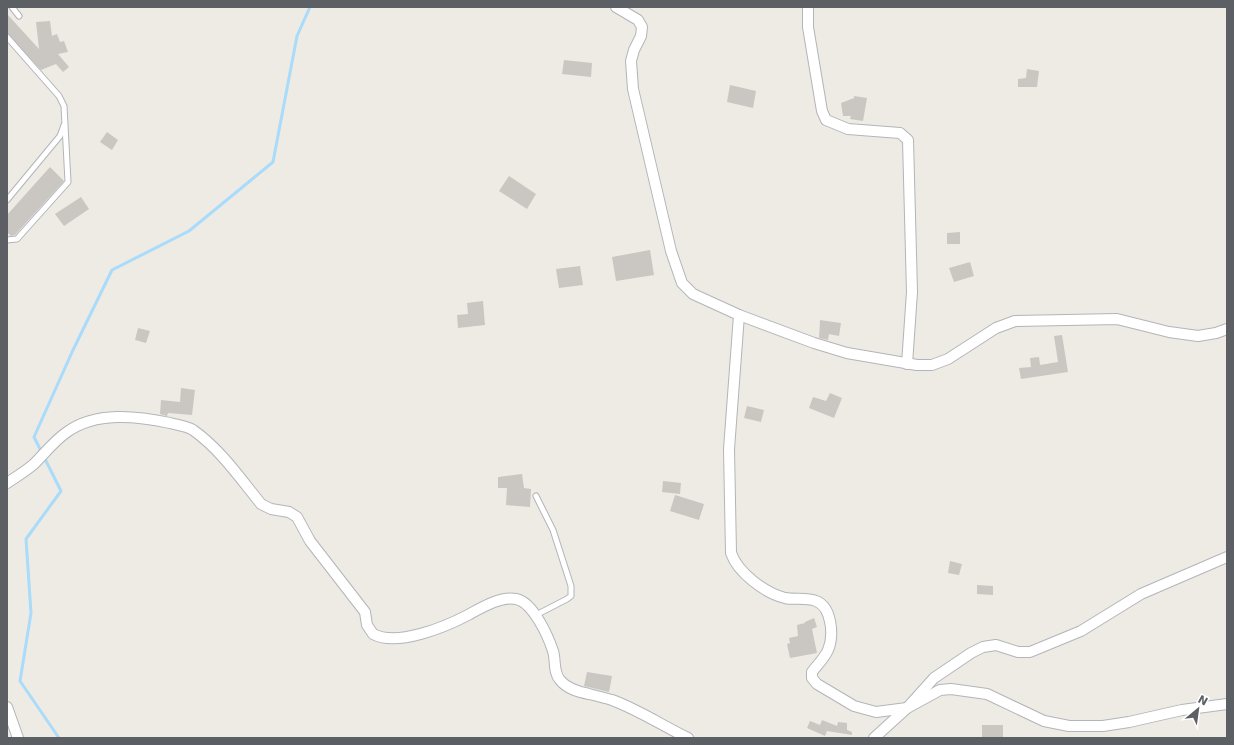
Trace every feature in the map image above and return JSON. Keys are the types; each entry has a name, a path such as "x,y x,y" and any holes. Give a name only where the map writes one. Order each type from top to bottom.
{"street":[{"path":"616,7 638,20 642,27 641,36 634,50 632,61 633,89 671,251 679,276 687,289 693,294 740,315 814,343 841,351 908,364 932,365 948,359 996,328 1015,322 1117,319 1169,332 1198,336 1216,333 1227,329"},
{"path":"808,7 808,27 822,111 826,120 848,130 900,133 908,140 912,292 908,364"},
{"path":"740,315 729,449 729,540 733,558 739,568 768,590 786,598 815,600 825,608 830,622 830,641 826,653 812,672 812,678 818,684 854,706 866,711 883,712 907,708 940,690 967,690 996,697 1030,715 1055,724 1097,726 1129,722 1182,710 1227,704"},
{"path":"7,484 34,464 67,432 83,424 114,417 160,421 191,429 216,450 261,504 271,509 289,512 297,517 310,541 365,612 369,630 378,637 388,639 416,635 447,624 483,606 511,598 520,600 526,604 536,616 553,651 557,675 564,684 575,691 612,700 688,738"},
{"path":"874,738 907,708 934,678 971,653 983,647 996,645 1018,652 1030,652 1081,631 1141,594 1227,557"},
{"path":"7,707 18,738"}],"lane":[{"path":"12,7 19,16"},
{"path":"7,37 59,96 64,106 68,182 17,239 7,240"},
{"path":"7,200 60,136 64,124"},
{"path":"536,496 553,530 571,586 571,591 567,600 536,616"}],"building":[{"path":"7,14 39,49 36,22 50,21 52,36 57,34 60,42 64,41 68,52 58,54 69,67 63,72 56,64 41,70 7,33"},
{"path":"564,60 592,63 591,77 562,74"},
{"path":"1027,69 1039,71 1037,87 1018,87 1018,79 1026,78"},
{"path":"730,85 756,91 753,108 727,102"},
{"path":"854,96 867,98 863,121 850,119 851,116 843,116 841,103 854,98"},
{"path":"107,132 118,140 112,150 100,142"},
{"path":"50,167 64,181 15,235 11,236 7,232 7,215"},
{"path":"509,176 536,194 527,209 499,191"},
{"path":"81,197 89,209 64,226 55,214"},
{"path":"960,232 960,244 947,244 947,233"},
{"path":"650,250 654,275 616,281 612,257"},
{"path":"970,262 974,276 954,282 949,268"},
{"path":"580,266 583,285 559,288 556,269"},
{"path":"483,301 485,325 458,328 457,315 468,314 467,303"},
{"path":"820,320 841,323 839,336 829,334 828,340 819,338"},
{"path":"138,328 150,331 146,343 135,340"},
{"path":"1062,335 1068,372 1021,379 1019,368 1031,367 1030,358 1039,357 1040,365 1058,362 1054,336"},
{"path":"181,388 195,390 192,415 168,413 167,416 160,414 161,400 180,402"},
{"path":"830,393 842,398 834,418 809,408 813,397 826,401"},
{"path":"747,406 764,410 761,422 744,418"},
{"path":"522,474 524,488 531,489 530,507 506,505 507,488 498,488 498,477"},
{"path":"663,481 681,483 680,494 662,492"},
{"path":"675,495 704,504 699,520 670,511"},
{"path":"950,561 962,564 959,575 948,573"},
{"path":"977,585 993,586 993,595 977,594"},
{"path":"814,618 817,627 812,629 817,653 790,658 787,644 790,643 789,638 798,636 797,625"},
{"path":"587,672 612,676 609,692 584,686"},
{"path":"822,720 837,726 838,722 847,723 847,730 852,732 852,735 827,731 825,736 807,728 810,721 820,725"},
{"path":"982,725 1003,725 1003,738 982,737"}],"waterway":[{"path":"59,738 20,681 31,613 26,539 61,491 34,437 73,350 112,270 189,231 273,162 297,36 310,7"}]}
